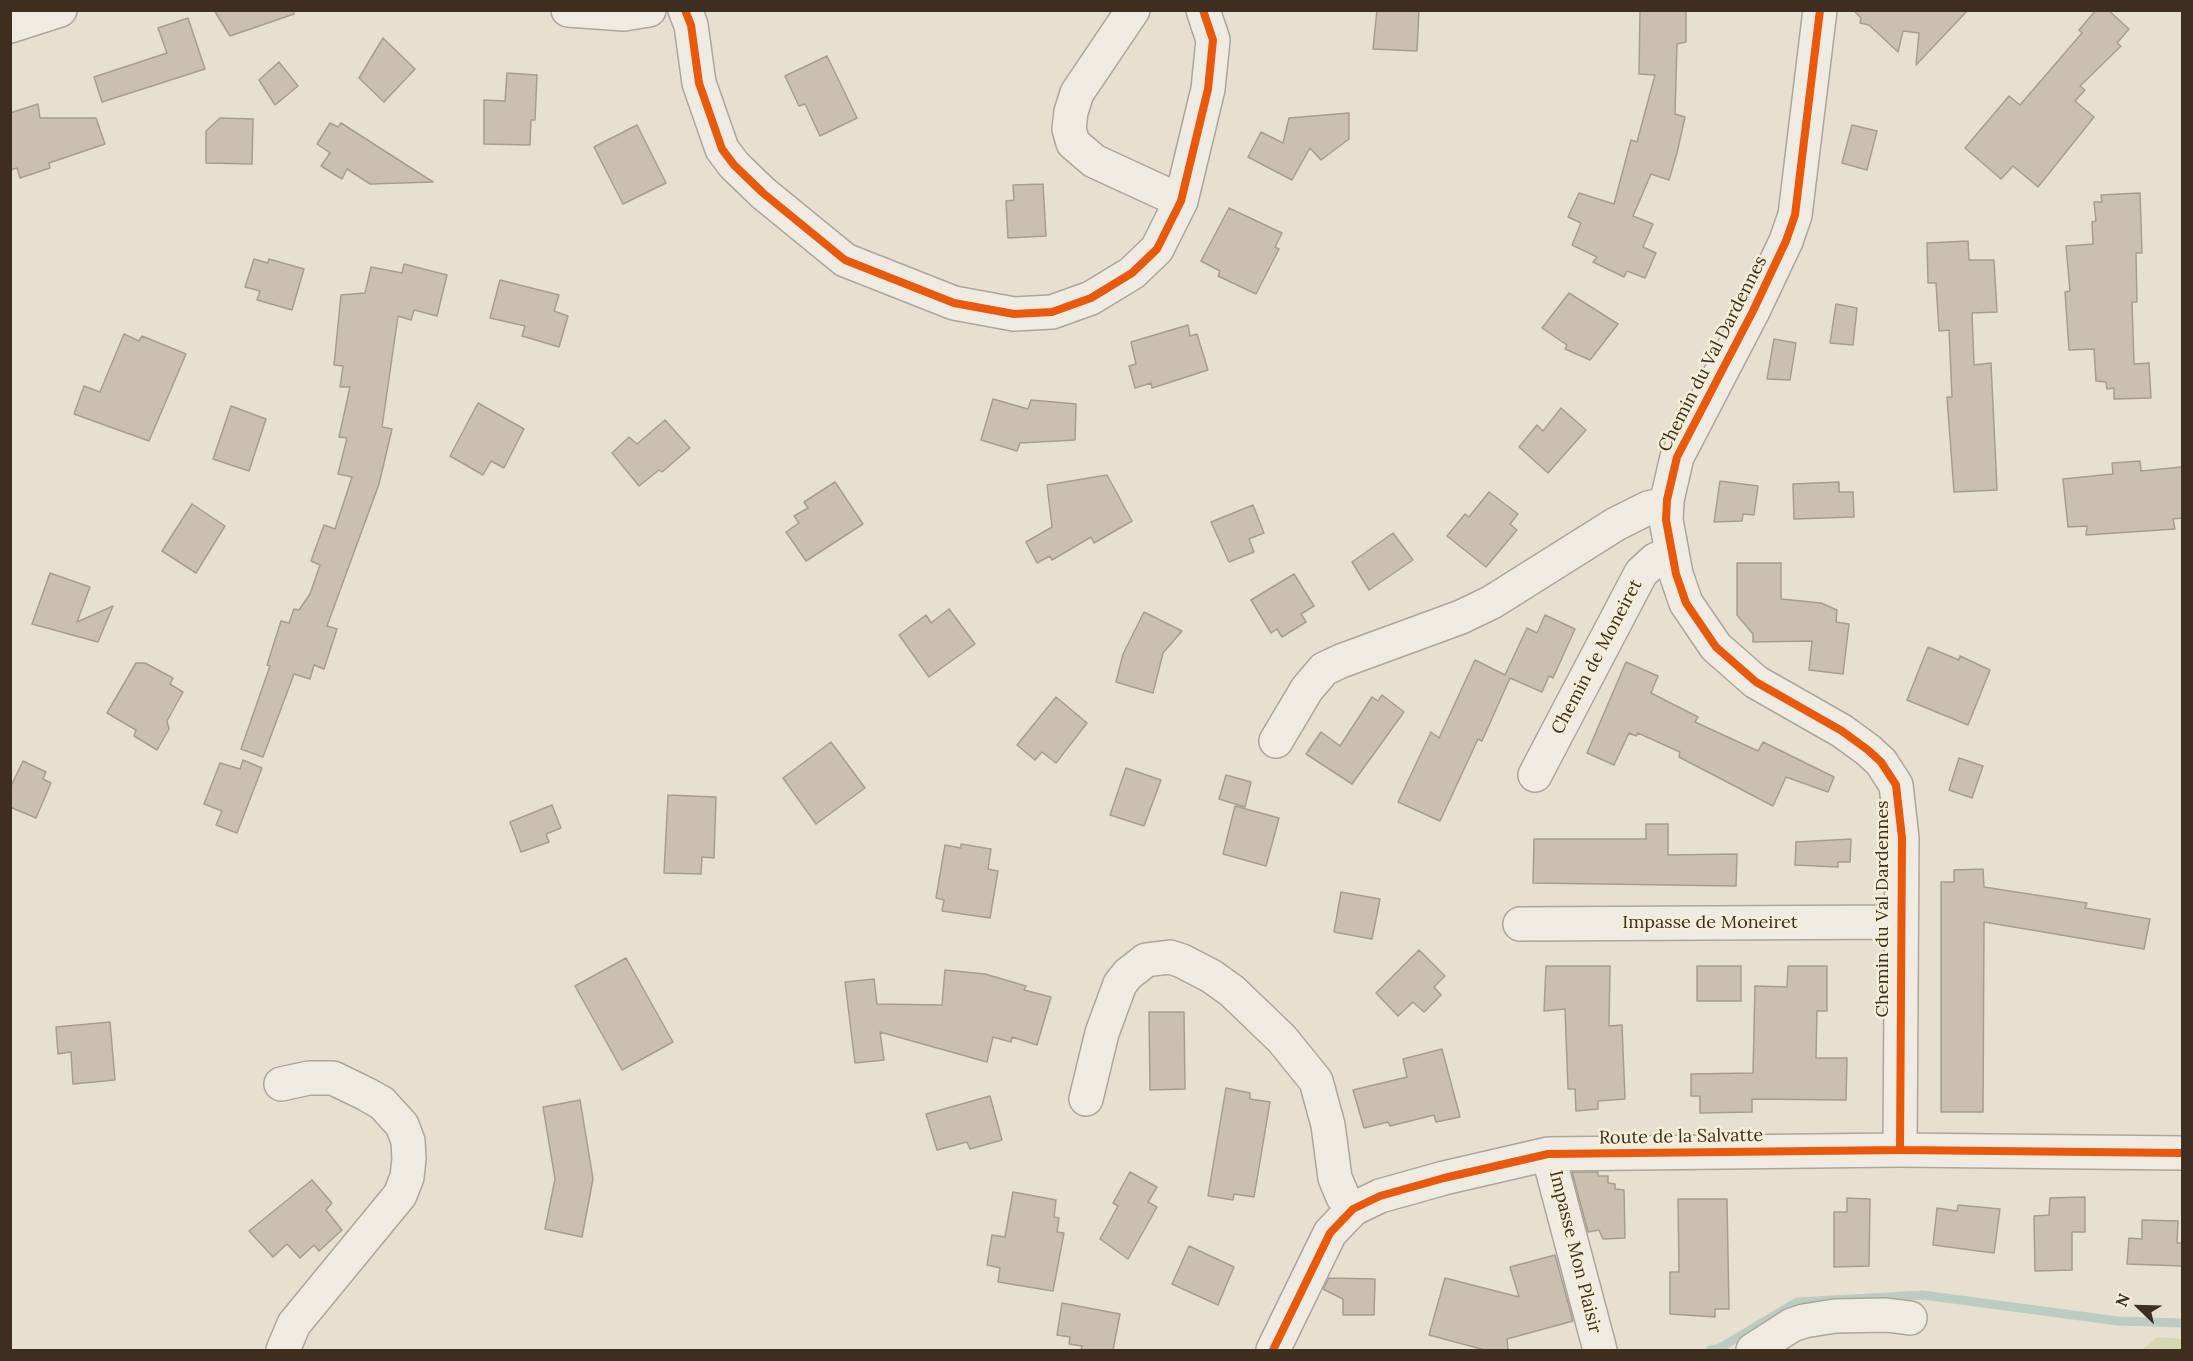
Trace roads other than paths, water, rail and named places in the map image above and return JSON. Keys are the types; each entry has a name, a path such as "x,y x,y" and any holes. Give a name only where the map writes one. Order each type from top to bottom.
{"street":[{"path":"10,26 60,10"},
{"path":"568,10 624,14 649,10"},
{"path":"685,10 691,26 699,83 710,118 722,149 734,165 845,260 954,303 1014,314 1052,312 1091,298 1148,260 1168,232 1181,201 1209,79 1213,40 1203,10"},
{"path":"1133,10 1126,17 1077,93 1069,129 1073,143 1094,161 1181,201"},
{"name":"Chemin du Val Dardennes","path":"1820,10 1795,215 1786,241 1753,311 1677,457 1667,504 1671,552 1686,603 1716,647 1756,682 1842,731 1868,750 1890,773 1900,800 1900,1149"},
{"path":"1276,741 1307,689 1324,669 1461,617 1492,602 1616,524 1648,508 1667,504"},
{"name":"Chemin de Moneiret","path":"1535,775 1641,573 1655,560 1671,552"},
{"name":"Impasse de Moneiret","path":"1520,924 1901,922"},
{"path":"1086,1100 1102,1033 1120,984 1128,974 1146,960 1170,957 1182,961 1203,971 1232,991 1282,1039 1316,1081 1328,1125 1335,1178 1343,1197 1353,1209"},
{"path":"281,1084 309,1078 333,1078 382,1103 402,1125 408,1141 407,1177 400,1194 294,1324 284,1350"},
{"name":"Route de la Salvatte","path":"1273,1350 1329,1233 1353,1209 1380,1196 1444,1178 1548,1154 1900,1149 2182,1153"},
{"name":"Impasse Mon Plaisir","path":"1548,1154 1600,1350"},
{"path":"1753,1350 1792,1325 1804,1321 1835,1316 1886,1315 1910,1318"}],"waterway":[{"path":"1710,1350 1718,1349 1797,1302 1923,1295 2118,1321 2182,1323"}]}
